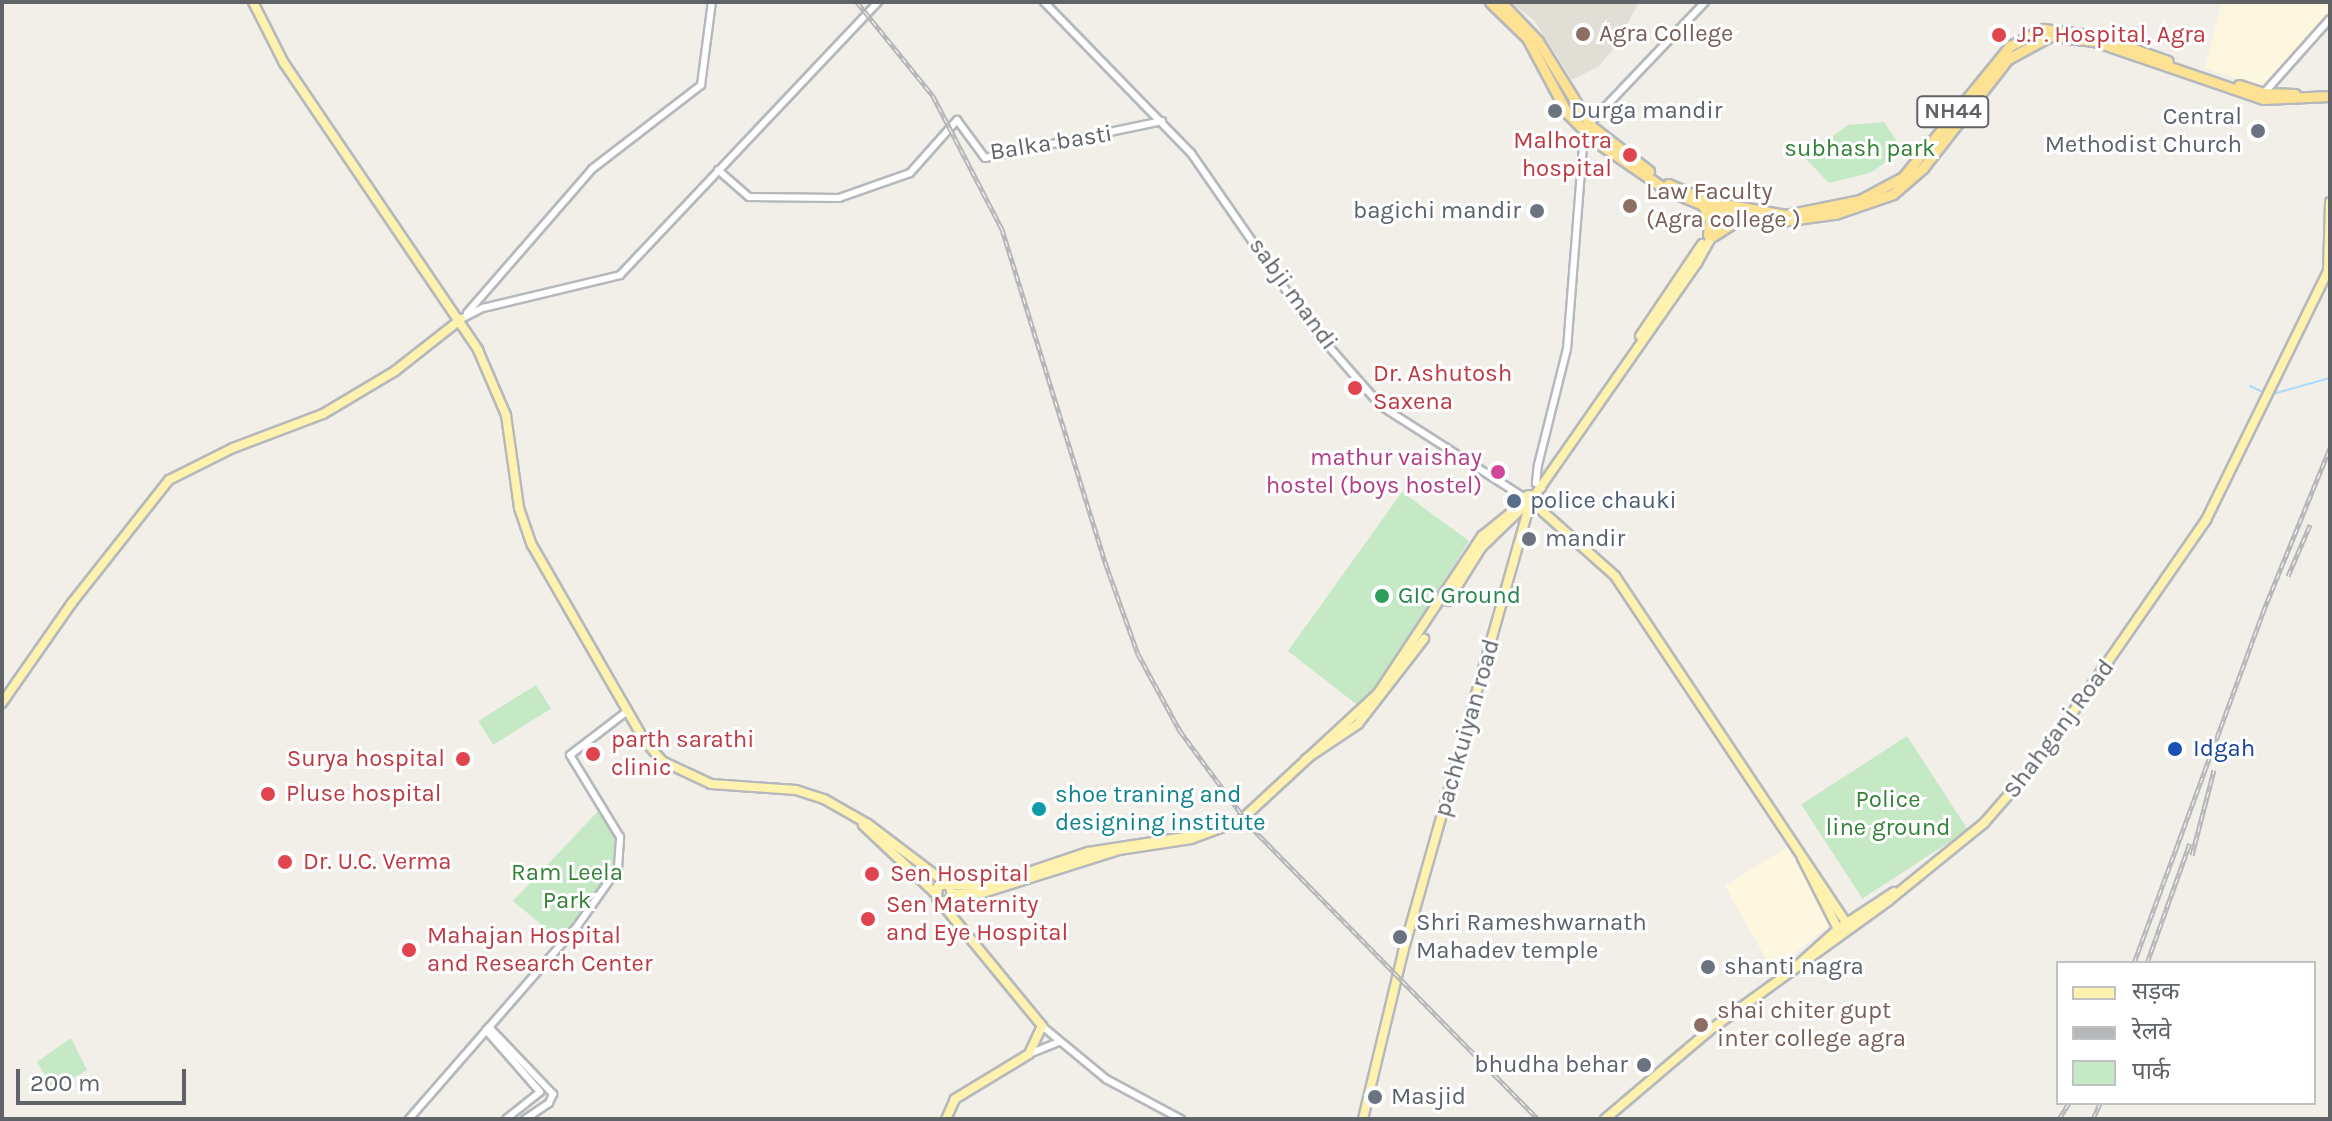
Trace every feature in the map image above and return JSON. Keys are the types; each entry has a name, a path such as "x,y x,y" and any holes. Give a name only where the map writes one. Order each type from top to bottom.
{"highway":[{"name":"NH44","path":"1490,2 1527,38 1557,81"},
{"name":"NH44","path":"1501,2 1538,41 1566,101 1587,127 1659,186 1703,205 1725,208 1801,214 1886,189 1920,159 1991,65 2010,46 2044,29 2087,33 2264,93 2330,93"},
{"name":"NH44","path":"1587,127 1663,182 1742,217 1774,222 1814,219 1893,194 1923,168 2008,59 2050,36 2094,41 2263,99 2330,93"},
{"path":"1703,205 1710,220 1710,235 1742,217"}],"main road":[{"path":"253,2 284,63 356,173 463,317 506,415 519,508 532,545 626,712 662,761 711,784 811,793 863,825 948,893 955,919 1042,1026 1029,1054 964,1092 946,1119"},
{"name":"Shahganj Road","path":"1848,925 1984,823 2044,754 2178,566 2211,510 2266,389 2328,271 2330,202"},
{"path":"863,825 935,893 948,893 987,886 1088,852 1199,835 1240,821 1306,759 1358,724 1402,666 1484,538 1529,500 1540,486 1681,280 1725,208"},
{"path":"2,703 76,597 169,480 233,448 323,414 395,371 463,317"},
{"path":"1529,500 1615,576 1848,925 1699,1039 1605,1119"},
{"name":"pachkuiyan road","path":"1363,1119 1403,952 1529,500"},
{"path":"1802,854 1840,932"},
{"path":"935,893 948,893"}],"street":[{"path":"463,317 592,169 701,85 712,2"},
{"path":"463,317 620,275 878,2"},
{"name":"sabji mandi","path":"1044,2 1162,121 1232,207 1311,326 1381,406 1529,500"},
{"path":"1540,486 1538,465 1567,349 1587,127 1705,2"},
{"path":"2264,93 2330,19"},
{"name":"Balka basti","path":"718,170 749,197 839,198 910,173 958,120 985,158 1162,121"},
{"path":"409,1119 578,925 618,868 620,837 570,755 626,712"},
{"path":"1042,1026 1106,1079 1181,1119"},
{"path":"487,1028 540,1092 506,1119"},
{"path":"487,1028 553,1094 525,1119"},
{"path":"1029,1054 1059,1042"}],"shaded area":[{"name":"Agra College","path":"1510,2 1639,2 1615,47 1599,66 1572,80 1534,20"},
{"path":"2222,2 2330,2 2330,22 2264,88 2205,68"},
{"path":"1787,847 1831,924 1773,971 1725,886"}],"green space":[{"name":"subhash park","path":"1884,122 1898,143 1892,158 1870,173 1829,183 1804,157 1848,125"},
{"name":"GIC Ground","path":"1402,492 1469,541 1392,666 1360,707 1288,651"},
{"path":"536,685 551,709 493,745 478,721"},
{"name":"Police line ground","path":"1907,736 1968,830 1862,899 1801,805"},
{"name":"Ram Leela Park","path":"602,807 620,843 618,867 560,940 513,901"},
{"path":"71,1038 87,1070 54,1090 37,1062"}],"waterway":[{"path":"2269,395 2330,378"},
{"path":"2250,386 2263,392"}],"railway":[{"path":"857,2 933,96 1002,229 1105,562 1138,654 1180,731 1251,827 1538,1119"},
{"path":"2135,961 2263,612 2330,448"},
{"path":"2288,576 2310,525"},
{"path":"2192,855 2214,770"},
{"path":"2148,961 2190,843"},
{"path":"2059,1119 2068,1105"},
{"path":"2093,1119 2099,1105"}],"place":[{"name":"Agra College","path":"1583,34"},
{"name":"J.P. Hospital, Agra","path":"1999,35"},
{"name":"Durga mandir","path":"1555,111"},
{"name":"Central Methodist Church","path":"2258,131"},
{"name":"Malhotra hospital","path":"1630,155"},
{"name":"Law Faculty (Agra college )","path":"1630,206"},
{"name":"bagichi mandir","path":"1537,211"},
{"name":"Dr. Ashutosh Saxena","path":"1355,388"},
{"name":"mathur vaishay hostel (boys hostel)","path":"1498,472"},
{"name":"police chauki","path":"1514,501"},
{"name":"mandir","path":"1529,539"},
{"name":"GIC Ground","path":"1382,596"},
{"name":"Idgah","path":"2175,749"},
{"name":"parth sarathi clinic","path":"593,754"},
{"name":"Surya hospital","path":"463,759"},
{"name":"Pluse hospital","path":"268,794"},
{"name":"shoe traning and designing institute","path":"1039,809"},
{"name":"Dr. U.C. Verma","path":"285,862"},
{"name":"Sen Hospital","path":"872,874"},
{"name":"Sen Maternity and Eye Hospital","path":"868,919"},
{"name":"Shri Rameshwarnath Mahadev temple","path":"1400,937"},
{"name":"Mahajan Hospital and Research Center","path":"409,950"},
{"name":"shanti nagra","path":"1708,967"},
{"name":"shai chiter gupt inter college agra","path":"1701,1025"},
{"name":"bhudha behar","path":"1644,1065"},
{"name":"Masjid","path":"1375,1097"}]}
